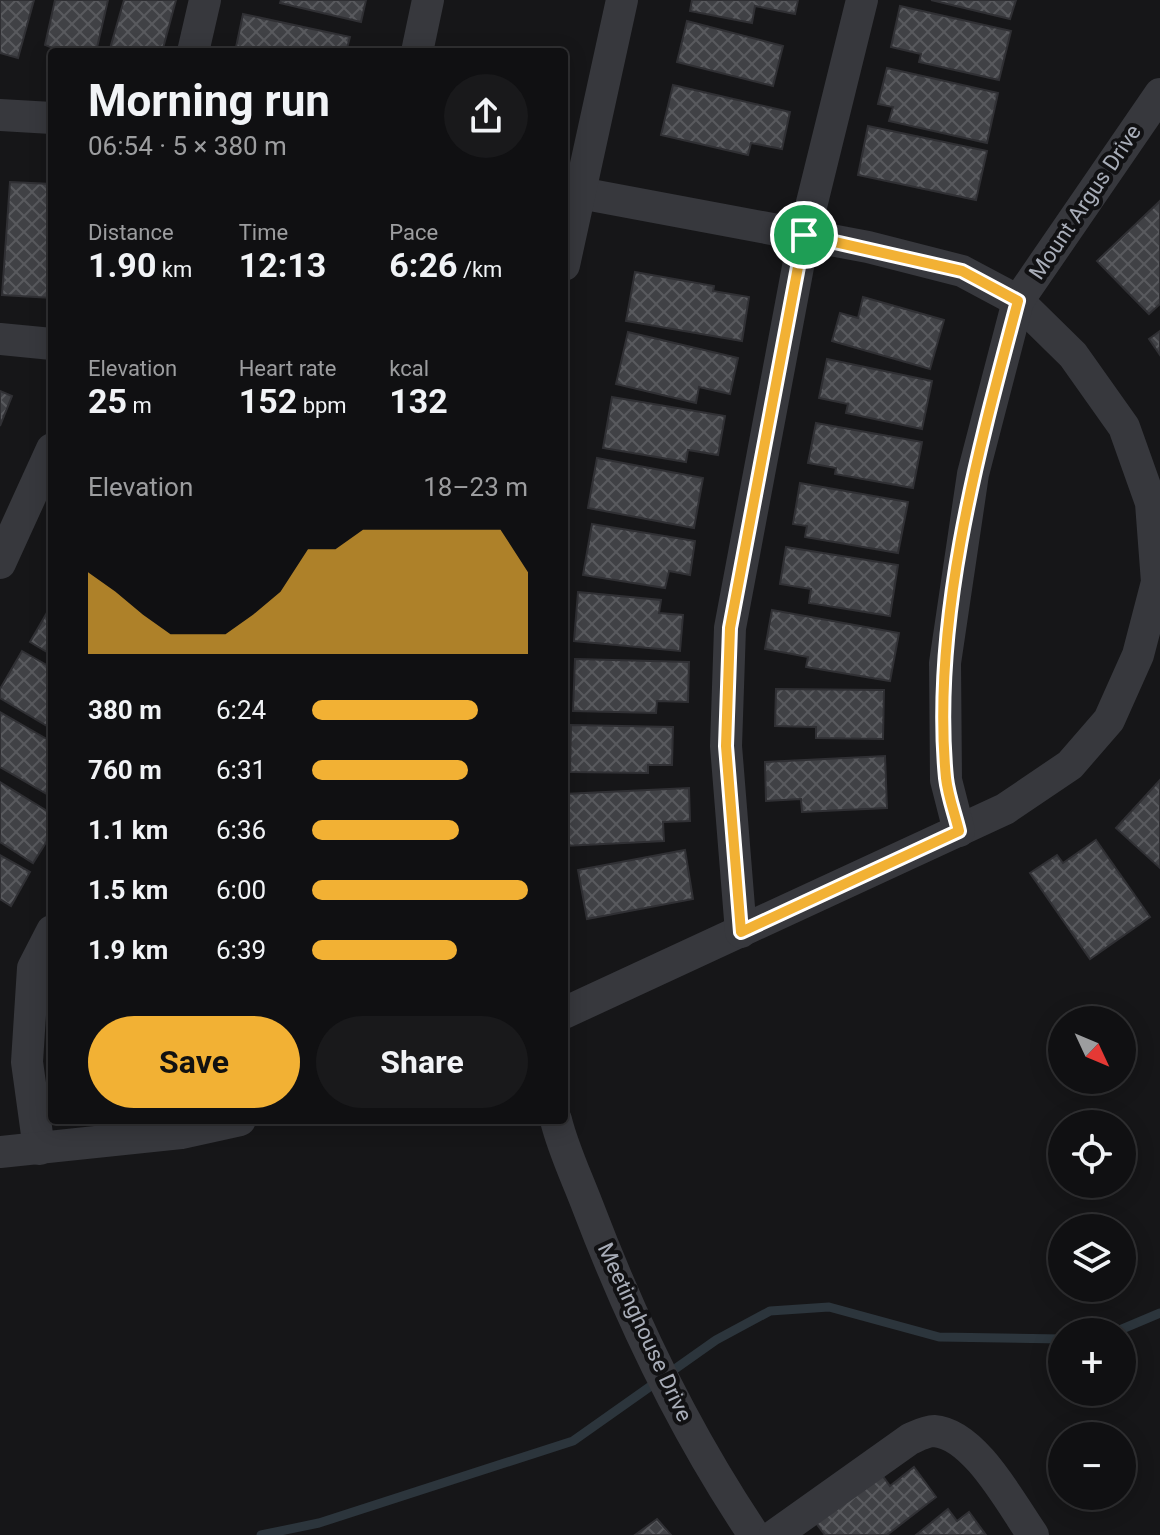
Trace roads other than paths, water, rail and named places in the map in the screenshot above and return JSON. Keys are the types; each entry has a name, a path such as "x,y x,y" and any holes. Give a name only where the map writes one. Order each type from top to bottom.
{"street":[{"path":"194,48 205,0"},
{"path":"418,48 428,0"},
{"path":"568,223 571,191 622,0"},
{"path":"741,932 726,746 730,628 804,235 862,0"},
{"name":"Mount Argus Drive","path":"959,831 946,780 945,663 973,474 1018,301 1160,94"},
{"path":"0,115 48,118"},
{"path":"568,1011 1005,809 1070,765 1109,720 1138,655 1157,582 1151,503 1124,427 1073,355 1018,301 962,271 804,235 571,191"},
{"path":"0,339 48,344"},
{"path":"0,563 48,458"},
{"path":"39,1149 28,1047 33,968 48,939"},
{"path":"0,1152 181,1133 222,1124"},
{"name":"Meetinghouse Drive","path":"557,1124 609,1262 718,1481 754,1535"},
{"path":"775,1535 910,1439 931,1431 951,1435 970,1448 1033,1535"}],"waterway":[{"path":"261,1535 319,1523 573,1441 716,1340 770,1311 829,1307 939,1337 1048,1339"},
{"path":"1136,1323 1160,1313"}]}
